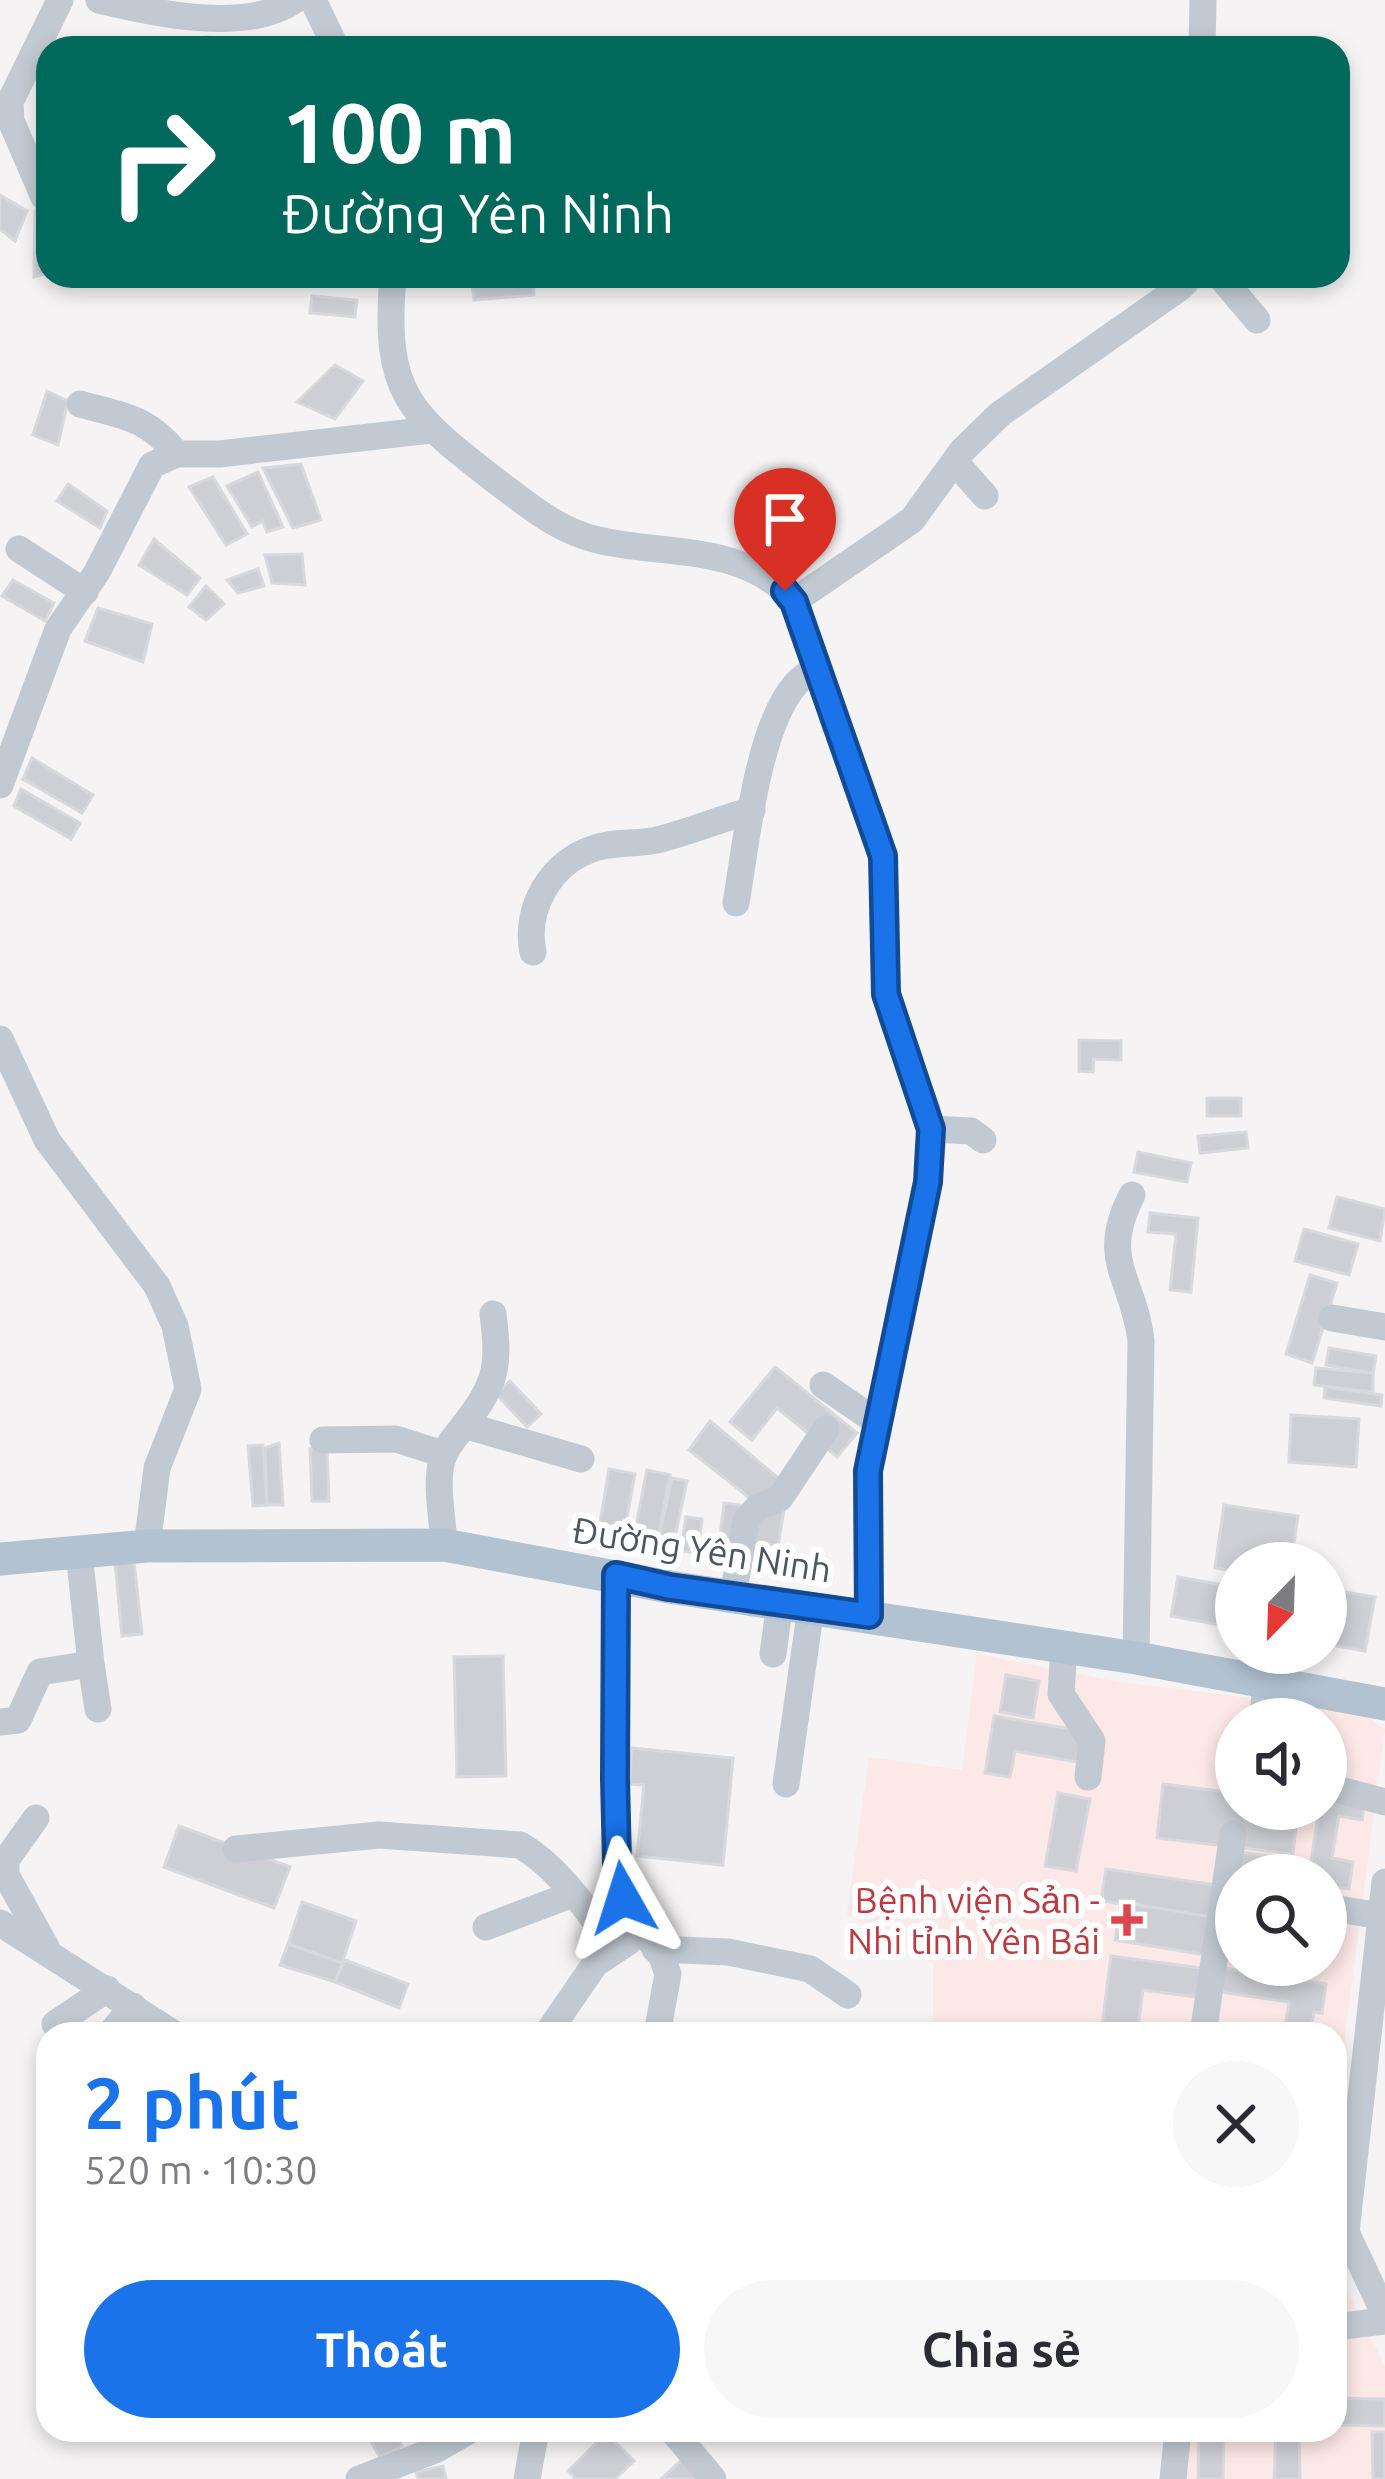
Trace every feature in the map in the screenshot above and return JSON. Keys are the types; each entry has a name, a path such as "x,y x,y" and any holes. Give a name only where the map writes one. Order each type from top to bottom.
{"main road":[{"name":"Đường Yên Ninh","path":"0,1559 147,1546 444,1545 733,1596 1136,1658 1385,1704"}],"street":[{"path":"42,36 60,0"},
{"path":"99,0 146,11 241,18 271,14 295,0"},
{"path":"313,0 330,36"},
{"path":"1202,36 1203,0"},
{"path":"36,49 10,102 11,121 36,179"},
{"path":"392,288 388,325 394,365 412,406 431,430 565,528 599,540 738,562 774,581 794,602 883,856 886,994 931,1129 928,1182 867,1490 869,1615"},
{"path":"794,602 912,520 955,462 1000,414 1180,288"},
{"path":"1230,288 1257,320"},
{"path":"80,404 145,422 177,454"},
{"path":"0,784 58,629 85,592 152,465 177,454 219,454 431,430"},
{"path":"955,462 985,496"},
{"path":"19,549 85,592"},
{"path":"736,903 771,729 794,685 817,667"},
{"path":"533,952 528,928 533,911 551,877 577,856 596,848 659,840 752,810"},
{"path":"0,1039 47,1140 157,1286 175,1326 188,1389 157,1468 147,1546"},
{"path":"931,1129 971,1131 983,1140"},
{"path":"1132,1195 1120,1218 1116,1247 1141,1341 1136,1658"},
{"path":"444,1545 440,1468 443,1454 494,1379 498,1352 493,1314"},
{"path":"1331,1318 1385,1327"},
{"path":"823,1384 877,1422"},
{"path":"464,1425 580,1459"},
{"path":"733,1596 746,1521 757,1508 780,1498 826,1430"},
{"path":"323,1440 396,1439 443,1454"},
{"path":"80,1552 98,1709"},
{"path":"616,1575 617,1863 623,1898 666,1966 668,1984 660,2022"},
{"path":"773,1654 796,1605"},
{"path":"786,1784 796,1605"},
{"path":"1064,1646 1061,1694 1093,1741 1088,1777"},
{"path":"0,1721 18,1720 23,1714 40,1672 91,1664"},
{"path":"1265,1698 1266,1681"},
{"path":"1347,1792 1385,1802"},
{"path":"36,1817 6,1860 6,1874 48,1951"},
{"path":"1205,2022 1234,1834"},
{"path":"236,1849 379,1835 520,1845 539,1856 616,1948"},
{"path":"1347,2140 1385,1882"},
{"path":"486,1928 573,1894"},
{"path":"1347,1910 1381,1916"},
{"path":"0,1923 156,2022"},
{"path":"555,2022 596,1964 616,1948 649,1942 728,1952 810,1970 848,1995"},
{"path":"58,2022 107,1989"},
{"path":"120,2022 133,2006"},
{"path":"1347,2243 1385,2318 1347,2324"},
{"path":"359,2479 449,2442"},
{"path":"527,2479 534,2442"},
{"path":"682,2442 713,2479"},
{"path":"1173,2479 1177,2442"}],"shaded area":[{"path":"977,1654 1119,1682 1252,1698 1215,1698 1215,1830 1347,1830 1347,1709 1360,1711 1385,1729 1347,2022 933,2022 933,1964 847,1914 869,1757 962,1770"},
{"path":"1347,2291 1385,2366 1385,2479 1165,2479 1164,2442 1347,2442"}],"building":[{"path":"0,195 27,211 15,241 0,229"},
{"path":"35,210 36,276 34,277"},
{"path":"472,288 534,288 534,295 474,300"},
{"path":"312,296 357,300 355,317 310,313"},
{"path":"335,365 363,381 335,419 297,402"},
{"path":"47,391 68,401 58,445 33,435"},
{"path":"301,464 321,520 293,528 263,468"},
{"path":"258,472 283,527 267,532 262,521 252,527 227,486"},
{"path":"213,477 247,534 226,545 189,487"},
{"path":"68,484 107,511 100,528 57,501"},
{"path":"154,539 200,578 187,595 139,565"},
{"path":"302,554 305,585 272,583 265,555"},
{"path":"258,569 264,586 238,593 227,580"},
{"path":"13,580 54,603 45,621 2,596"},
{"path":"206,586 224,604 206,620 189,607"},
{"path":"98,608 152,624 143,662 85,641"},
{"path":"32,758 93,795 82,813 23,779"},
{"path":"21,789 80,823 71,839 14,806"},
{"path":"1079,1040 1121,1041 1121,1060 1094,1059 1093,1072 1079,1071"},
{"path":"1207,1098 1241,1098 1241,1116 1207,1116"},
{"path":"1246,1132 1248,1148 1200,1153 1198,1136"},
{"path":"1138,1152 1191,1163 1187,1182 1134,1172"},
{"path":"1337,1197 1385,1209 1380,1241 1329,1228"},
{"path":"1150,1213 1198,1218 1191,1292 1170,1290 1176,1234 1148,1232"},
{"path":"1304,1229 1358,1244 1349,1275 1295,1261"},
{"path":"1310,1275 1337,1283 1312,1363 1286,1354"},
{"path":"1329,1348 1376,1356 1373,1373 1326,1365"},
{"path":"775,1367 857,1433 837,1457 777,1408 752,1440 730,1422"},
{"path":"1316,1368 1373,1373 1373,1392 1314,1385"},
{"path":"510,1381 541,1414 527,1427 496,1394"},
{"path":"1325,1387 1382,1395 1381,1406 1324,1398"},
{"path":"1291,1415 1359,1419 1356,1467 1289,1462"},
{"path":"710,1421 788,1486 778,1546 743,1538 751,1499 689,1450"},
{"path":"279,1443 283,1505 267,1505 265,1448"},
{"path":"263,1445 267,1505 253,1506 248,1446"},
{"path":"327,1448 329,1501 312,1501 310,1449"},
{"path":"609,1469 635,1474 623,1539 598,1535"},
{"path":"647,1470 670,1475 657,1541 634,1536"},
{"path":"672,1478 687,1481 673,1546 658,1543"},
{"path":"724,1503 741,1505 734,1556 718,1554"},
{"path":"1224,1505 1298,1516 1294,1542 1219,1542"},
{"path":"686,1517 702,1519 698,1553 681,1551"},
{"path":"134,1561 142,1634 122,1636 115,1563"},
{"path":"1178,1577 1215,1583 1215,1624 1171,1616"},
{"path":"1347,1592 1375,1597 1365,1651 1347,1648"},
{"path":"503,1656 506,1776 457,1777 454,1657"},
{"path":"1006,1675 1039,1681 1033,1718 1000,1712"},
{"path":"994,1716 1083,1731 1078,1762 1015,1751 1010,1777 985,1773"},
{"path":"632,1748 733,1758 723,1865 637,1856 644,1785 629,1784"},
{"path":"1163,1784 1215,1790 1215,1830 1296,1830 1293,1854 1157,1838"},
{"path":"1058,1793 1090,1799 1076,1871 1045,1866"},
{"path":"1347,1799 1365,1802 1362,1820 1347,1817"},
{"path":"179,1826 290,1867 274,1908 164,1867"},
{"path":"1316,1830 1337,1830 1333,1854 1312,1854"},
{"path":"1347,1861 1353,1862 1347,1889"},
{"path":"1106,1869 1215,1885 1211,1917 1101,1901"},
{"path":"302,1902 356,1921 342,1963 288,1944"},
{"path":"1121,1902 1211,1917 1206,1955 1115,1940"},
{"path":"288,1944 342,1963 335,1982 280,1965"},
{"path":"1111,1956 1201,1968 1197,1997 1143,1990 1139,2022 1103,2022"},
{"path":"345,1960 408,1984 399,2008 335,1982"},
{"path":"1221,1986 1326,1986 1322,2013 1314,2012 1312,2022 1286,2022 1289,2002 1220,1992"},
{"path":"1347,2398 1385,2399 1385,2426 1347,2425"},
{"path":"1372,2432 1385,2432 1385,2479 1373,2479"},
{"path":"371,2442 400,2442 402,2446 380,2458"},
{"path":"597,2442 615,2442 634,2461 615,2479 576,2479 568,2471"},
{"path":"1199,2442 1224,2442 1223,2479 1198,2479"},
{"path":"1276,2442 1299,2442 1300,2479 1274,2479"},
{"path":"684,2458 700,2479 661,2479"},
{"path":"443,2466 446,2479 418,2479 416,2472"}],"place":[{"name":"Bệnh viện Sản - Nhi tỉnh Yên Bái","path":"1127,1920"}],"route":[{"path":"623,1898 617,1863 615,1779 616,1575 869,1615 868,1471 932,1162 927,1110 886,994 883,856 794,602 785,591"}]}
